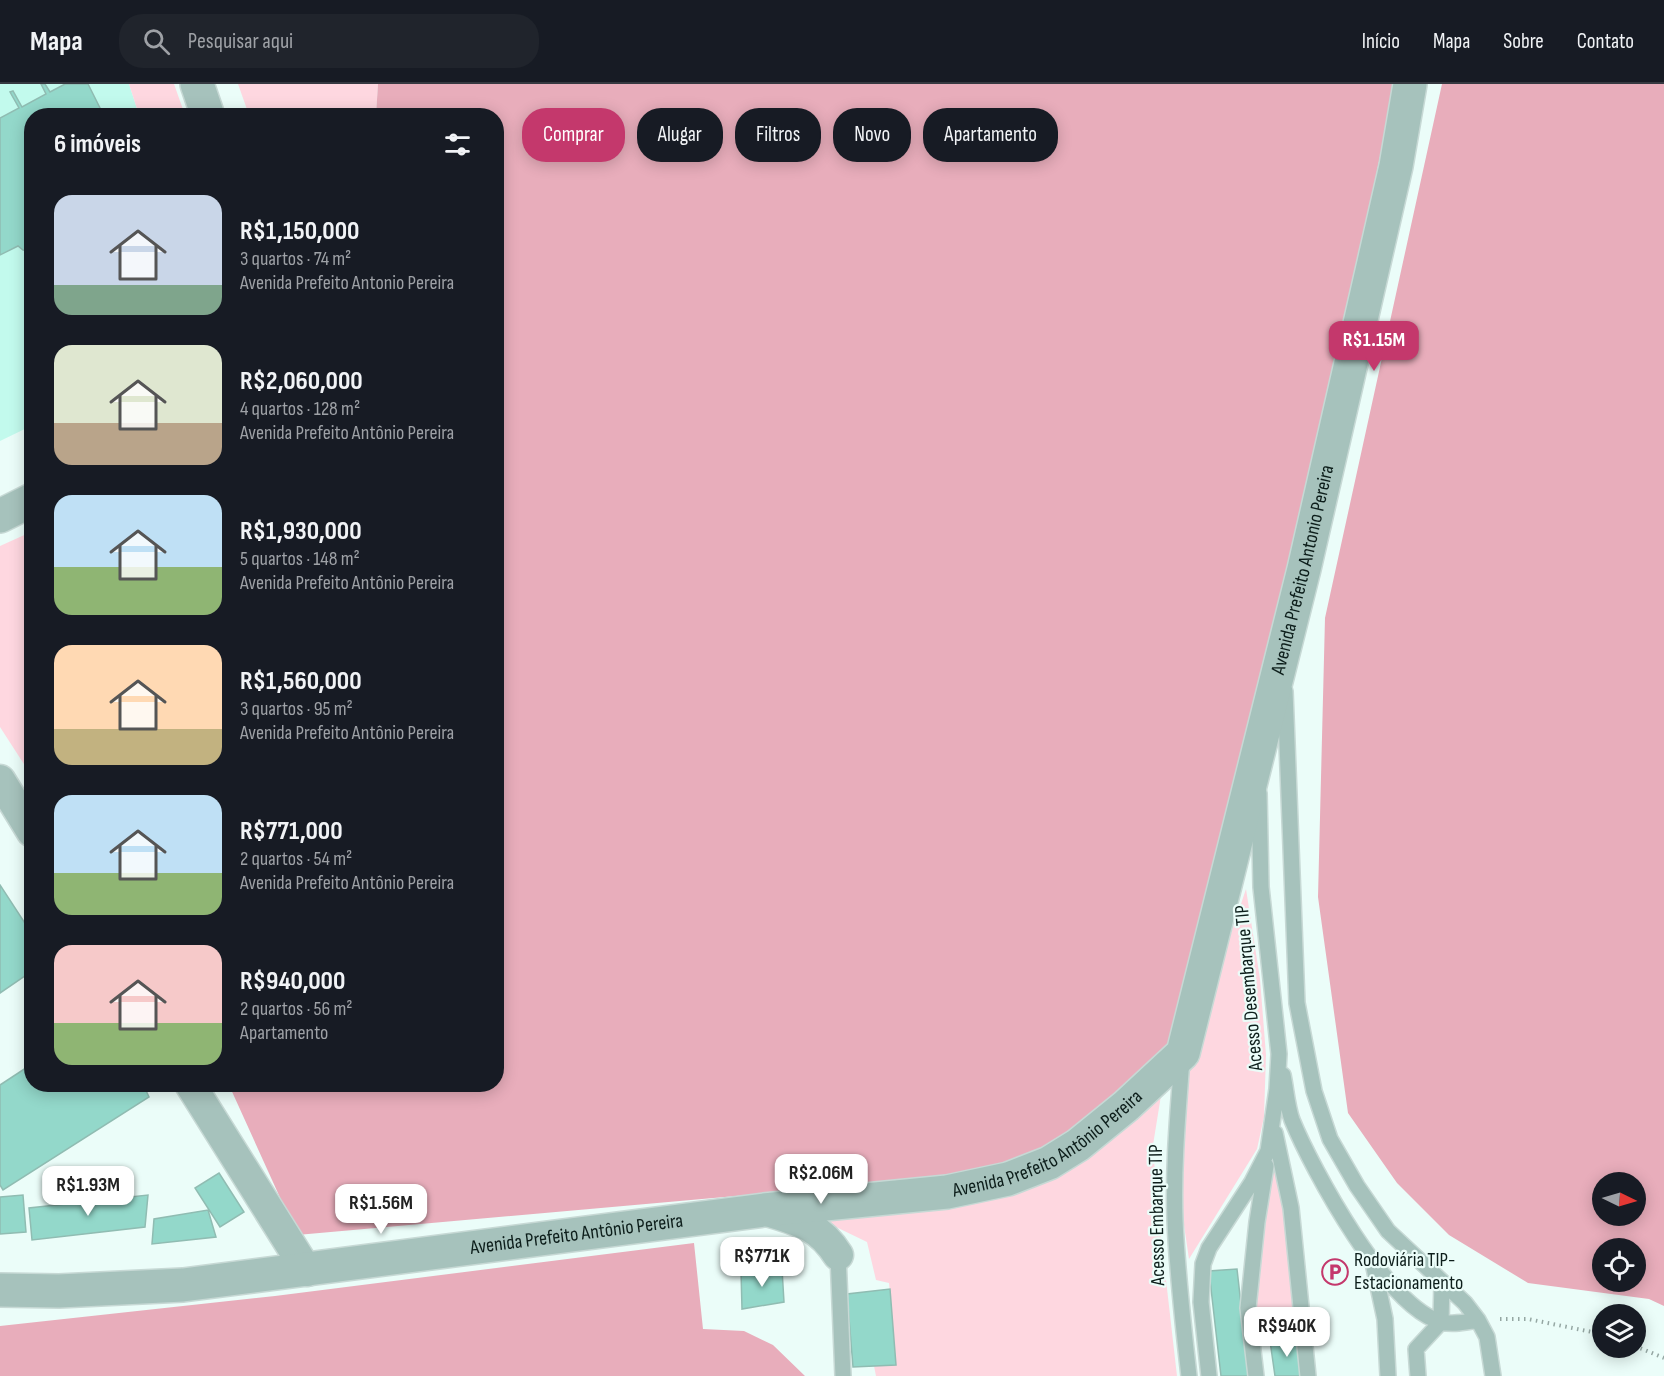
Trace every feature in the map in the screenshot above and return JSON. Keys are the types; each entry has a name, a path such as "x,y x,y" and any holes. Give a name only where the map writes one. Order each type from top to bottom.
{"street":[{"path":"197,84 205,108"},
{"name":"Avenida Prefeito Antonio Pereira","path":"1183,1053 1258,757 1396,166 1410,84"},
{"path":"0,516 24,504"},
{"path":"0,780 24,819"},
{"name":"Avenida Prefeito Antônio Pereira","path":"0,1290 59,1291 183,1285 307,1271 764,1210 947,1192 1008,1179 1049,1162 1078,1145 1126,1106 1183,1053"},
{"path":"195,1092 307,1271"},
{"path":"764,1210 804,1222 826,1236 838,1255"}],"lane":[{"path":"1283,649 1297,1003 1314,1091 1330,1139 1357,1186 1388,1231 1478,1320 1487,1337 1493,1376"},
{"name":"Acesso Desembarque TIP","path":"1209,1376 1201,1302 1203,1264 1215,1237 1252,1182 1268,1151 1274,1127 1279,1054 1268,971 1261,887 1258,757"},
{"name":"Acesso Embarque TIP","path":"1183,1053 1176,1142 1175,1218 1179,1291 1190,1376"},
{"path":"1279,1054 1291,1117 1316,1171 1372,1260 1392,1285 1416,1307 1441,1322 1478,1320"},
{"path":"1274,1127 1291,1208 1308,1376"},
{"path":"1256,1376 1248,1308 1257,1222 1268,1151"},
{"path":"838,1255 844,1375"},
{"path":"1372,1260 1385,1319 1388,1376"},
{"path":"1418,1376 1416,1349 1441,1322 1442,1282"}],"path":[{"path":"1478,1320 1528,1319 1592,1332"},
{"path":"1646,1351 1664,1358"}],"shaded area":[{"path":"0,84 129,84 137,108 24,108 24,429 0,441"},
{"path":"129,84 174,84 183,108 137,108"},
{"path":"238,84 378,84 376,108 247,108"},
{"path":"378,84 1395,84 1254,765 1170,1044 1122,1096 1060,1142 985,1174 297,1235 232,1092 504,1092 504,108 376,108"},
{"path":"1442,84 1664,84 1664,1306 1649,1299 1596,1292 1646,1292 1646,1238 1592,1238 1592,1291 1528,1283 1449,1235 1397,1183 1348,1113 1318,897 1325,618"},
{"path":"24,535 24,764 0,727 0,546"},
{"path":"1246,889 1260,979 1266,1055 1264,1117 1257,1149 1189,1259 1181,1205 1182,1133 1191,1053"},
{"path":"1163,1083 1153,1145 1157,1201 1177,1376 876,1376 874,1366 896,1364 889,1283 876,1280 867,1242 807,1213"},
{"path":"1273,1159 1283,1200 1297,1316 1291,1331 1257,1337 1256,1303"},
{"path":"694,1243 703,1329 744,1331 773,1345 805,1376 0,1376 0,1326 275,1296"}],"building":[{"path":"41,84 45,84 50,92 65,84 88,84 100,108 24,108 24,250 18,246 0,255 0,118 19,108 10,92 13,91 22,107 46,94"},
{"path":"0,885 24,922 24,976 0,993"},
{"path":"24,1069 24,1092 147,1092 149,1097 3,1190 0,1185 0,1085"},
{"path":"219,1173 244,1212 220,1227 195,1188"},
{"path":"23,1195 26,1232 0,1234 0,1197"},
{"path":"148,1195 145,1227 32,1240 29,1208"},
{"path":"208,1210 216,1237 152,1244 154,1219"},
{"path":"782,1269 784,1302 742,1309 741,1271"},
{"path":"1237,1269 1249,1376 1221,1376 1209,1271"},
{"path":"890,1289 896,1365 853,1367 847,1294"},
{"path":"1299,1338 1303,1376 1275,1376 1270,1341"}],"place":[{"name":"Rodoviária TIP- Estacionamento","path":"1335,1272"}]}
